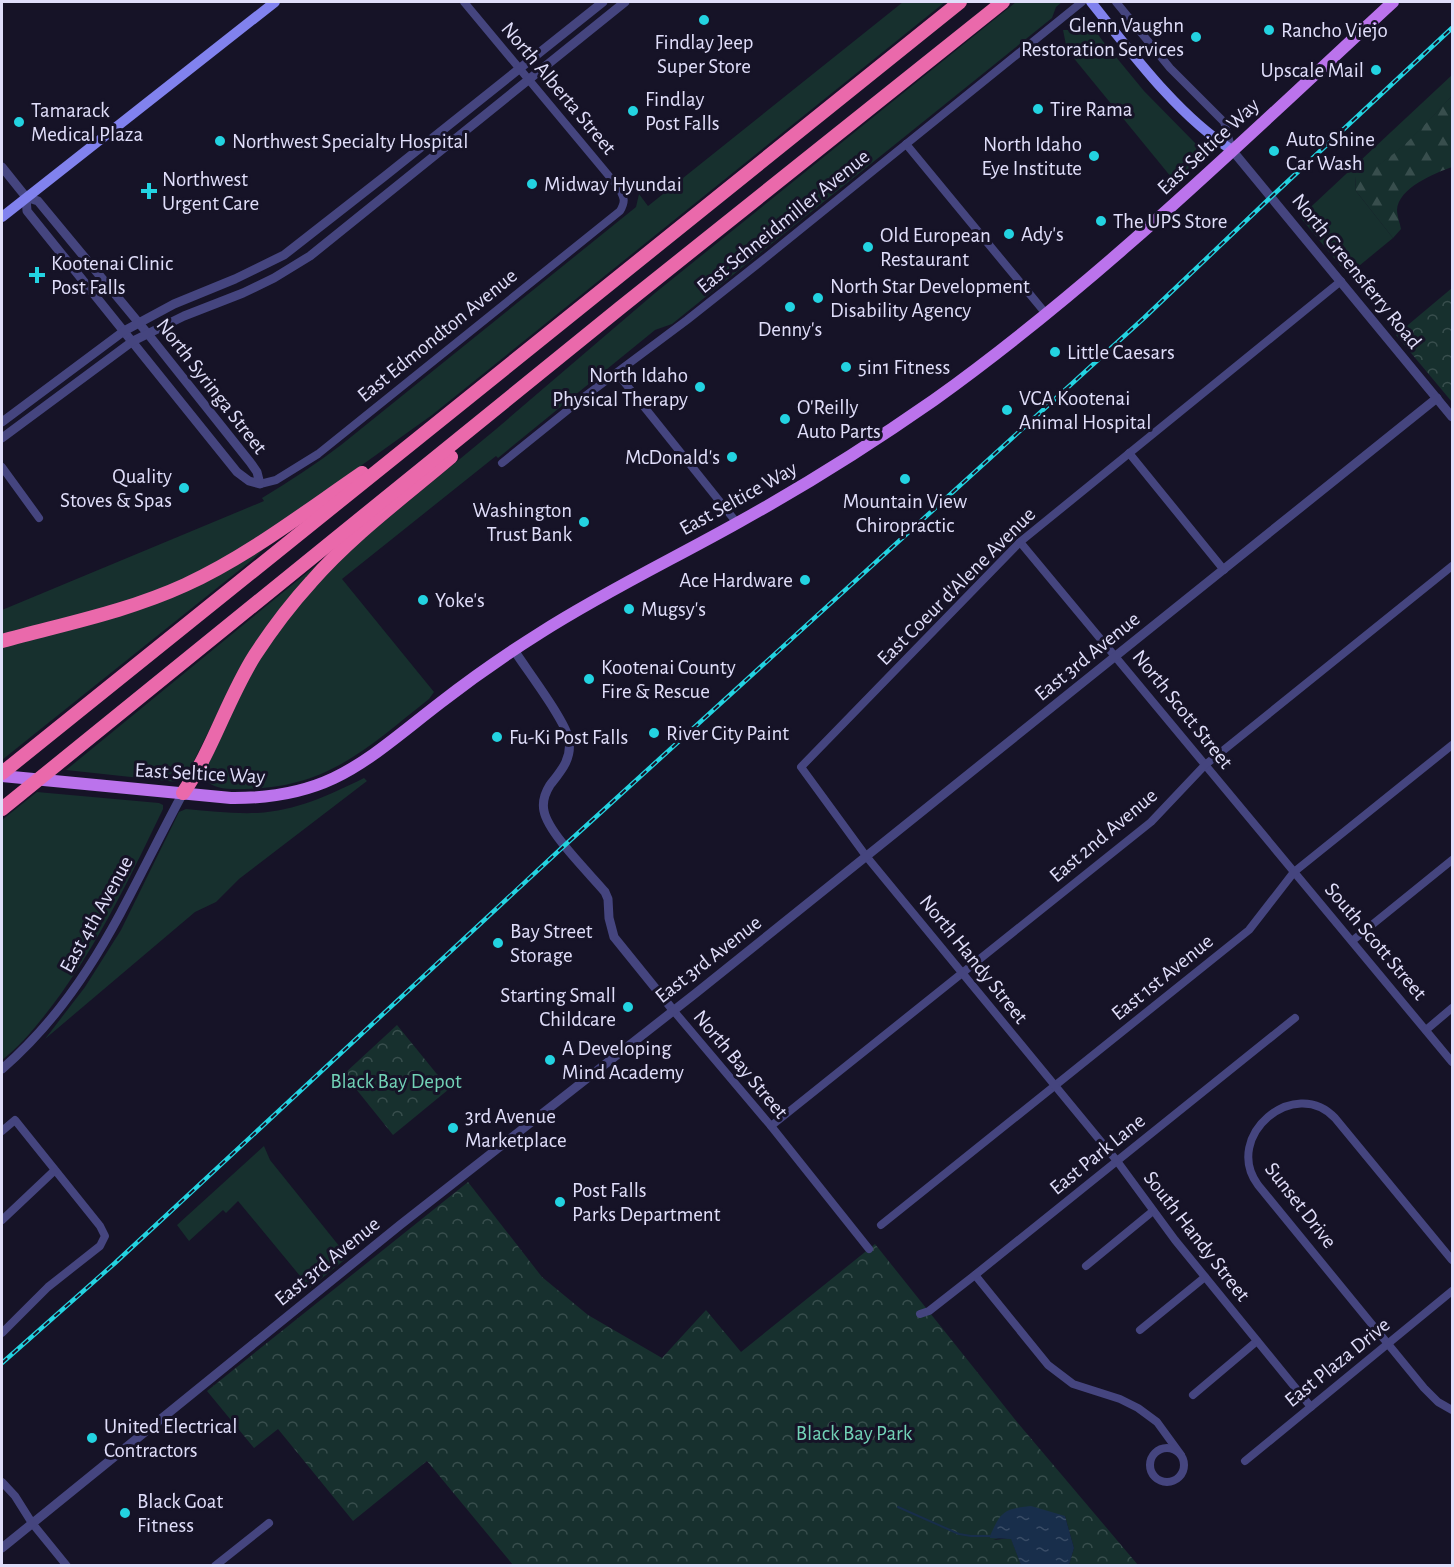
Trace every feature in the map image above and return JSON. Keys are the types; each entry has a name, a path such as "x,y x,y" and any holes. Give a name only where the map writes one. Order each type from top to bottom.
{"highway":[{"path":"2,775 960,2"},
{"path":"2,808 620,308 1003,2"},
{"path":"183,793 255,657 293,602 311,581 350,543 510,407 620,308"},
{"path":"2,641 144,602 206,575 269,537 457,406"}],"main road":[{"path":"2,217 275,2"},
{"name":"North Greensferry Road","path":"1091,2 1166,91 1209,135 1232,150"},
{"name":"East Seltice Way","path":"2,775 231,798 260,798 293,793 331,781 347,773 381,750 459,688 514,650 577,610 737,523 829,469 948,390 1047,315 1136,238 1393,2"}],"street":[{"name":"North Alberta Street","path":"464,2 619,188 624,198"},
{"path":"2,422 138,322 284,255 603,2"},
{"path":"2,438 133,341 184,316 243,293 294,266 346,228 625,2"},
{"name":"East Schneidmiller Avenue","path":"502,463 705,306 1082,2"},
{"name":"North Greensferry Road","path":"1116,2 1170,68 1224,122 1232,150 1452,417"},
{"path":"906,144 1047,315"},
{"name":"North Syringa Street","path":"2,167 26,197 38,201 148,334 250,462 257,472 260,484 249,482 237,472 27,211 26,197"},
{"name":"East Edmondton Avenue","path":"260,484 276,480 296,470 318,454 620,211 625,203 624,198"},
{"name":"East Coeur d'Alene Avenue","path":"866,856 801,768 1020,542 1341,281"},
{"path":"617,374 737,523"},
{"name":"East 3rd Avenue","path":"2,1548 393,1230 673,1010 1437,398"},
{"path":"1129,453 1224,570"},
{"path":"2,467 39,518"},
{"name":"North Scott Street","path":"1020,542 1294,872"},
{"name":"East 2nd Avenue","path":"771,1126 1151,822 1205,765 1452,566"},
{"name":"North Bay Street","path":"514,650 562,723 569,740 566,762 544,797 544,810 548,821 605,892 608,899 611,928 619,945 771,1126 869,1249"},
{"name":"East 1st Avenue","path":"881,1225 1249,930 1294,872 1452,745"},
{"name":"East 4th Avenue","path":"2,1069 40,1031 90,968 183,793"},
{"name":"North Handy Street","path":"866,856 1055,1086"},
{"path":"1352,940 1452,860"},
{"name":"South Scott Street","path":"1294,872 1452,1062"},
{"path":"1426,1030 1452,1008"},
{"name":"East Park Lane","path":"920,1314 929,1311 975,1275 1295,1018"},
{"name":"South Handy Street","path":"1055,1086 1117,1161 1205,1277 1311,1407"},
{"name":"Sunset Drive","path":"1452,1260 1335,1118 1325,1109 1310,1104 1293,1104 1279,1110 1257,1128 1251,1137 1248,1165 1254,1179 1438,1402 1452,1410"},
{"path":"2,1131 15,1120 104,1231 103,1242 48,1287 2,1333"},
{"path":"2,1220 54,1170"},
{"path":"1086,1266 1154,1211"},
{"path":"975,1275 1054,1371 1081,1387 1120,1399 1138,1408 1157,1422 1184,1460 1184,1471 1177,1480 1165,1483 1151,1473 1150,1462 1161,1437 1157,1422"},
{"path":"1140,1330 1205,1277"},
{"name":"East Plaza Drive","path":"1245,1461 1452,1291"},
{"path":"1193,1395 1257,1341"},
{"path":"1155,1452 1172,1448 1181,1455"},
{"path":"2,1482 67,1566"},
{"path":"215,1566 269,1523"}],"green space":[{"path":"903,2 945,2 432,415 285,520 218,563 141,598 2,637 2,610 264,501 262,498 341,445 636,207 639,194 648,206"},
{"path":"1016,2 1062,2 1056,7 1052,18 672,324 655,330 498,458 496,456 342,579 434,692 429,699 386,734 345,762 300,781 274,787 232,789 211,784 203,777 203,769 257,660 312,588 352,548 655,293"},
{"path":"1083,13 1144,91 1197,145 1194,166 1176,183 1072,56 1066,45 1063,30 1071,30 1079,26"},
{"path":"1452,75 1452,96 1396,153 1355,177 1356,191 1393,238 1348,275 1300,217"},
{"path":"1452,96 1452,167 1418,182 1404,195 1397,210 1401,229 1393,238 1356,191 1355,176 1383,162 1396,152"},
{"path":"1452,288 1452,402 1396,335"},
{"path":"266,547 2,760 2,647 89,624"},
{"path":"325,558 231,686 190,769 177,782 66,770"},
{"path":"364,778 367,781 239,879 216,902 195,912 45,1039 85,987 121,930 179,812 186,809 230,813 271,812 299,806"},
{"path":"37,792 159,803 163,805 163,809 116,904 75,973 33,1030 2,1060 2,820"},
{"name":"Black Bay Depot","path":"397,1025 449,1089 393,1135 344,1074"},
{"path":"264,1146 270,1160 348,1257 310,1288 238,1201 226,1213 223,1210 189,1241 177,1225"},
{"name":"Black Bay Park","path":"468,1182 542,1277 588,1315 662,1358 706,1310 741,1352 875,1244 1017,1422 1138,1565 1069,1565 1074,1548 1065,1516 993,1540 1011,1538 1021,1565 513,1565 427,1461 353,1521 278,1429 254,1448 207,1391"}],"water":[{"path":"1031,1506 1065,1516 1074,1548 1069,1565 1021,1565 1011,1539 990,1538 997,1521 1004,1513 1015,1508"}],"waterway":[{"path":"898,1507 959,1534 990,1536"}],"railway":[{"path":"2,1363 115,1263 565,845 1144,318 1452,28"}],"place":[{"name":"Findlay Jeep Super Store","path":"704,20"},
{"name":"Rancho Viejo","path":"1269,30"},
{"name":"Glenn Vaughn Restoration Services","path":"1196,37"},
{"name":"Upscale Mail","path":"1376,70"},
{"name":"Tire Rama","path":"1038,109"},
{"name":"Findlay Post Falls","path":"633,111"},
{"name":"Tamarack Medical Plaza","path":"19,122"},
{"name":"Northwest Specialty Hospital","path":"220,141"},
{"name":"Auto Shine Car Wash","path":"1274,151"},
{"name":"North Idaho Eye Institute","path":"1094,156"},
{"name":"Midway Hyundai","path":"532,184"},
{"name":"Northwest Urgent Care","path":"149,191"},
{"name":"The UPS Store","path":"1101,221"},
{"name":"Ady's","path":"1009,234"},
{"name":"Old European Restaurant","path":"868,247"},
{"name":"Kootenai Clinic Post Falls","path":"37,275"},
{"name":"North Star Development Disability Agency","path":"818,298"},
{"name":"Denny's","path":"790,307"},
{"name":"Little Caesars","path":"1055,352"},
{"name":"5in1 Fitness","path":"846,367"},
{"name":"North Idaho Physical Therapy","path":"700,387"},
{"name":"VCA Kootenai Animal Hospital","path":"1007,410"},
{"name":"O'Reilly Auto Parts","path":"785,419"},
{"name":"McDonald's","path":"732,457"},
{"name":"Mountain View Chiropractic","path":"905,479"},
{"name":"Quality Stoves & Spas","path":"184,488"},
{"name":"Washington Trust Bank","path":"584,522"},
{"name":"Ace Hardware","path":"805,580"},
{"name":"Yoke's","path":"423,600"},
{"name":"Mugsy's","path":"629,609"},
{"name":"Kootenai County Fire & Rescue","path":"589,679"},
{"name":"River City Paint","path":"654,733"},
{"name":"Fu-Ki Post Falls","path":"497,737"},
{"name":"Bay Street Storage","path":"498,943"},
{"name":"Starting Small Childcare","path":"628,1007"},
{"name":"A Developing Mind Academy","path":"550,1060"},
{"name":"3rd Avenue Marketplace","path":"453,1128"},
{"name":"Post Falls Parks Department","path":"560,1202"},
{"name":"United Electrical Contractors","path":"92,1438"},
{"name":"Black Goat Fitness","path":"125,1513"}]}
